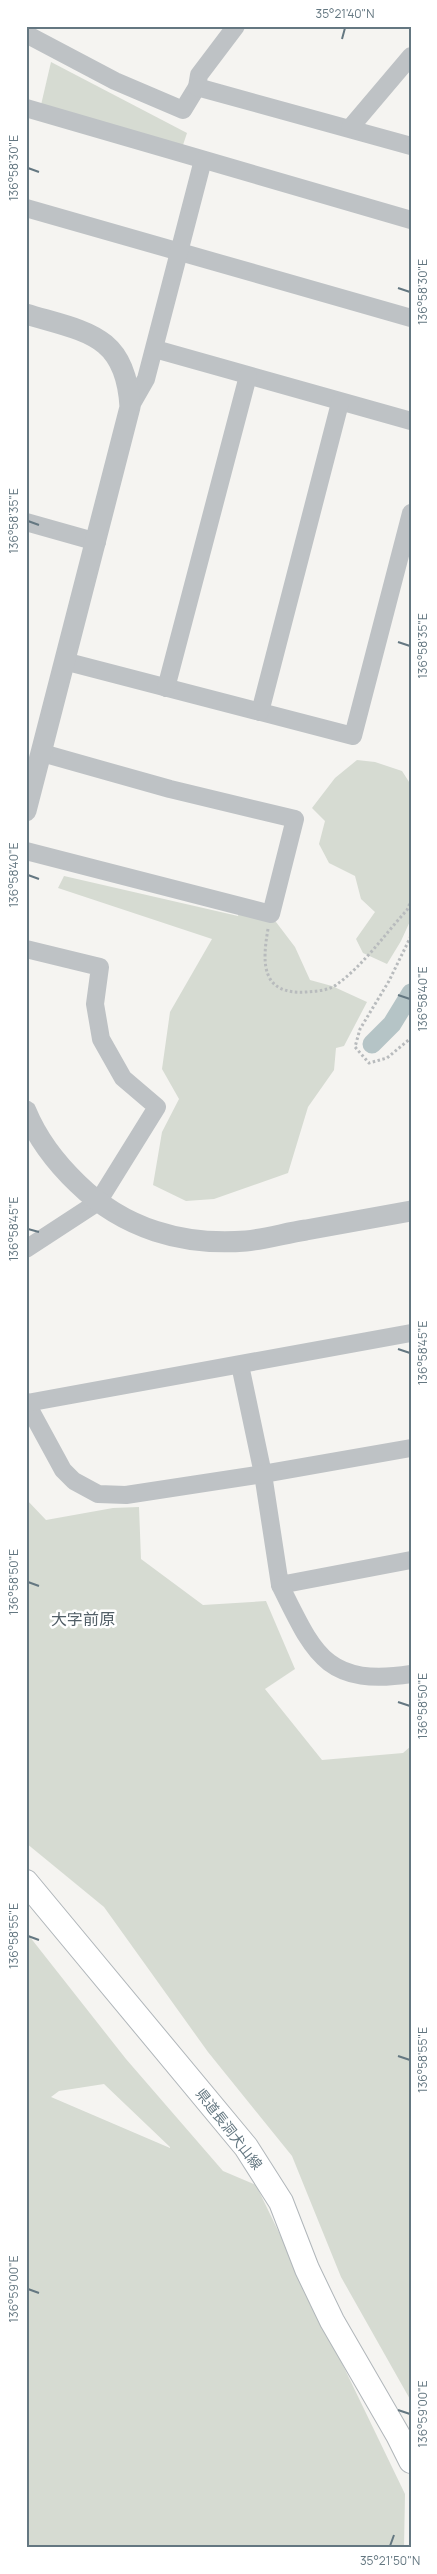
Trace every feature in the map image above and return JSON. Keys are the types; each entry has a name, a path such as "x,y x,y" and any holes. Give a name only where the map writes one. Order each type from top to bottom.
{"main road":[{"name":"県道長洞犬山線","path":"26,1882 246,2147 281,2202 307,2269 332,2321 411,2461"}],"street":[{"path":"26,34 115,81 184,110 197,87 199,76 236,26"},
{"path":"350,128 411,56"},
{"path":"197,87 411,146"},
{"path":"26,108 411,220"},
{"path":"26,811 64,661 97,542 130,408 146,379 155,349 157,330 203,160"},
{"path":"26,208 411,318"},
{"path":"26,314 84,331 103,340 115,355 129,385 130,408"},
{"path":"155,349 340,403 411,421"},
{"path":"166,688 248,376"},
{"path":"260,712 340,403"},
{"path":"64,661 353,736 411,514"},
{"path":"26,522 97,542"},
{"path":"26,851 271,914 295,820 170,789 42,753"},
{"path":"26,949 100,967 95,1004 100,1038 123,1078 158,1107 98,1202 26,1249"},
{"path":"26,1111 56,1162 98,1202 134,1225 165,1235 208,1241 246,1240 411,1211"},
{"path":"411,1333 26,1403 63,1470 74,1481 98,1494 126,1495 263,1474 411,1448"},
{"path":"240,1365 263,1474 280,1585 307,1638 332,1665 348,1674 370,1677 411,1674"},
{"path":"280,1585 411,1560"}],"path":[{"path":"271,914 264,951 264,962 268,978 282,989 293,992 312,992 326,990 336,985 407,910 411,901"},
{"path":"411,936 389,980 360,1029 355,1047 369,1063 387,1058 411,1038"}],"shaded area":[{"path":"51,62 187,133 183,145 41,105"},
{"path":"357,760 375,762 402,771 411,785 411,919 401,941 387,964 363,953 356,939 375,912 361,899 355,876 329,863 319,844 325,821 312,808 335,778"},
{"path":"64,876 238,916 239,909 276,922 295,947 310,980 332,986 367,1002 344,1046 336,1048 334,1070 308,1107 288,1173 214,1199 186,1201 153,1185 162,1132 179,1099 162,1069 170,1012 212,939 58,888"},
{"path":"26,1499 46,1520 113,1508 139,1507 141,1559 203,1605 266,1601 295,1669 265,1689 322,1760 403,1753 411,1746 411,2401 341,2277 292,2156 208,2052 104,1907 26,1843"},
{"path":"26,1932 126,2059 223,2171 256,2185 405,2494 404,2548 26,2548","holes":["104,2084 170,2148 51,2097 59,2091"]}],"waterway":[{"path":"372,1044 392,1024 411,993"}],"district":[{"name":"大字前原","path":"83,1619"}]}
